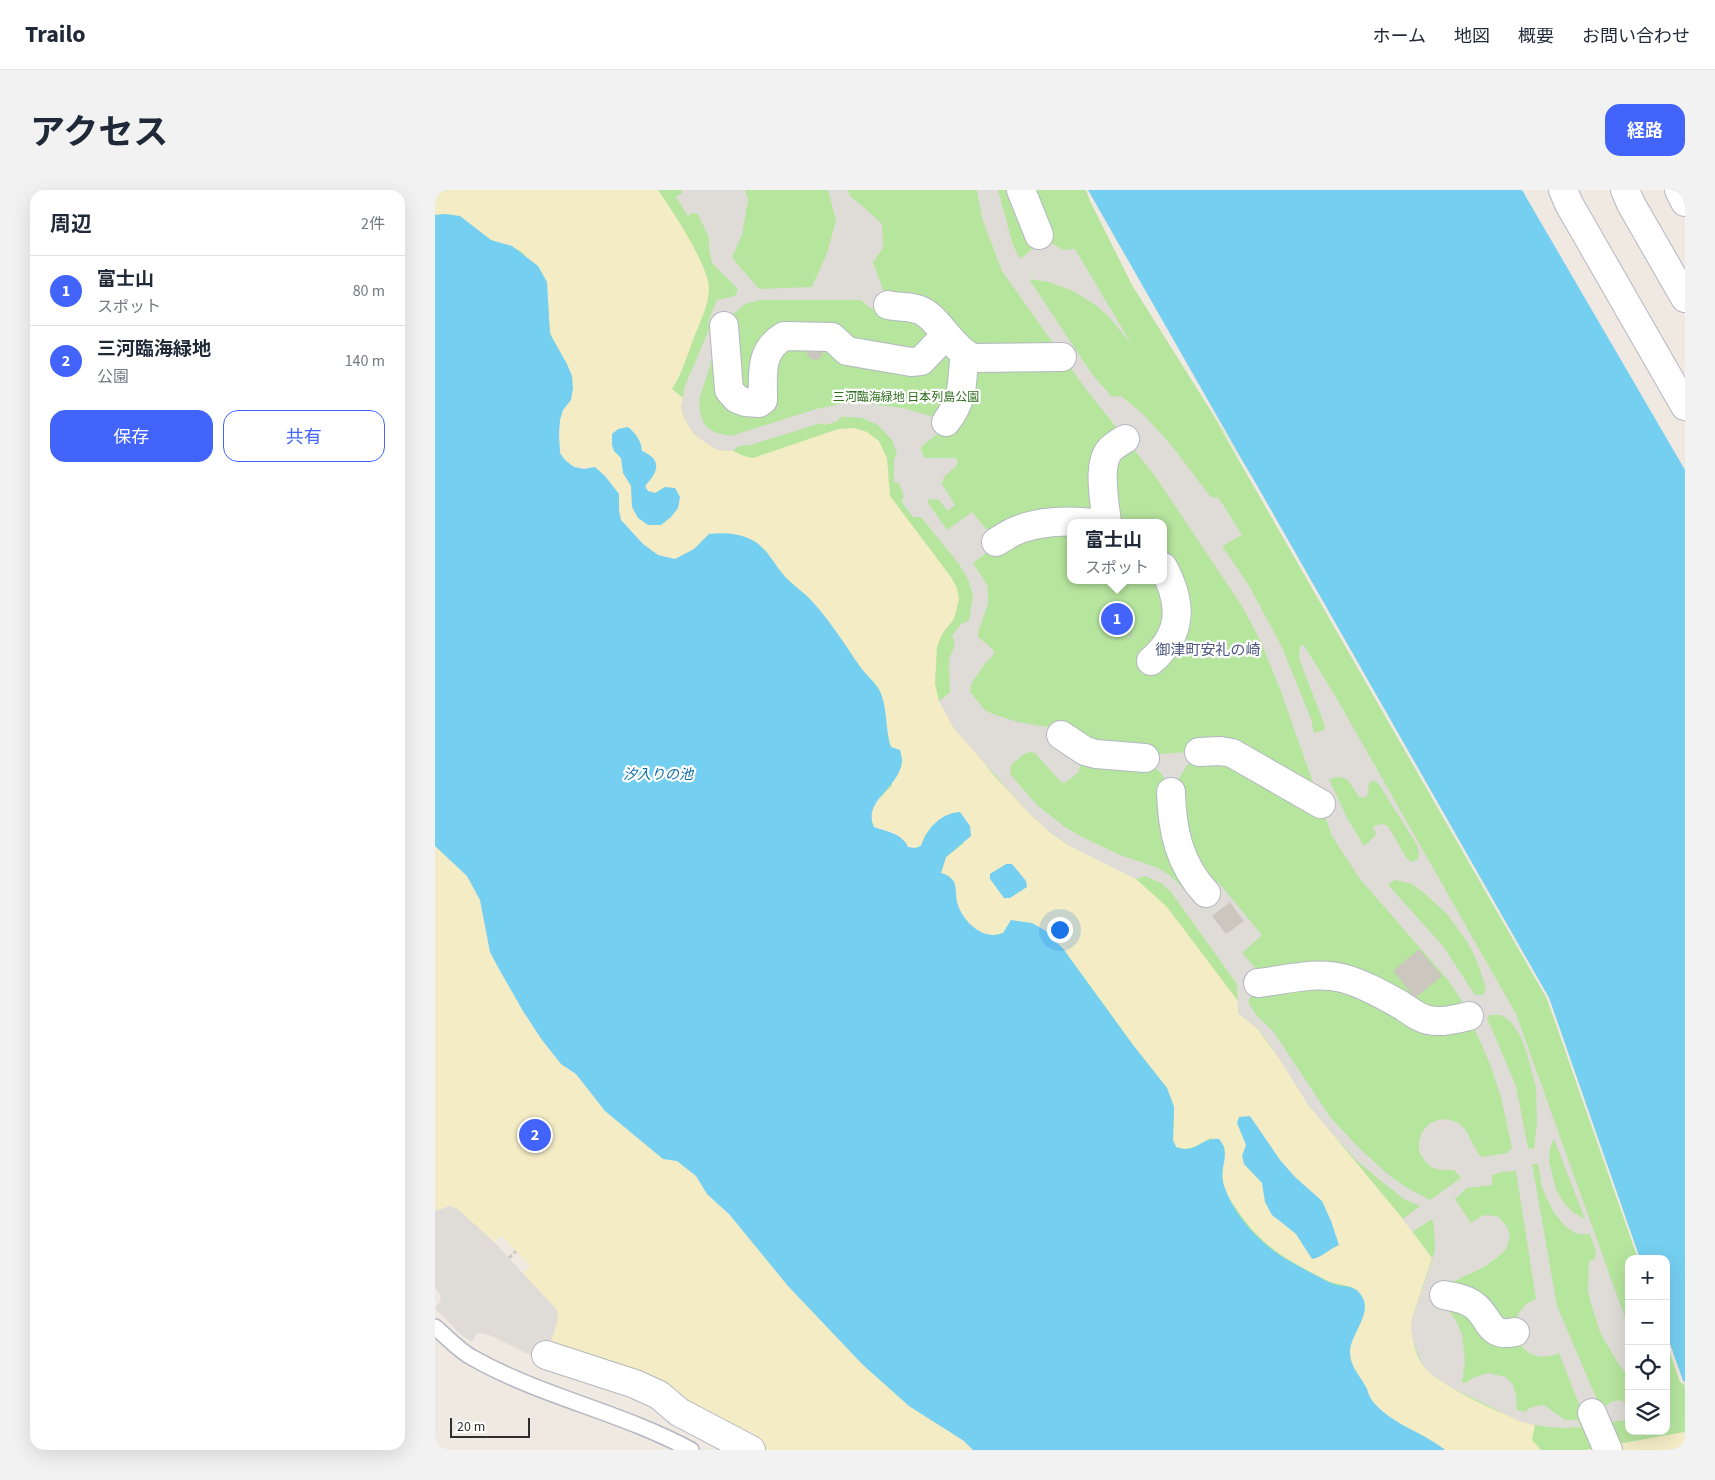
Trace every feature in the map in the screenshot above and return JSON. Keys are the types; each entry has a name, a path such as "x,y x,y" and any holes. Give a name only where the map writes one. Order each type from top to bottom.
{"street":[{"path":"1021,190 1039,235"},
{"path":"1563,190 1569,204 1685,406"},
{"path":"1625,190 1631,204 1685,298"},
{"path":"1679,190 1685,202"},
{"path":"888,305 906,306 925,312 946,335 967,355 973,358 1062,357"},
{"path":"724,326 729,390 737,399 745,402 759,403 763,400 763,362 765,355 778,339 784,336 832,336 847,351 911,362 921,361 946,335"},
{"path":"946,422 956,410 960,399 964,359 967,355"},
{"path":"1107,519 1103,480 1105,457 1110,450 1125,439"},
{"path":"996,542 1013,532 1032,526 1067,523"},
{"path":"1151,661 1161,652 1171,637 1177,615 1174,589 1167,575"},
{"path":"1061,735 1085,751 1096,754 1145,758"},
{"path":"1199,752 1220,750 1232,753 1321,804"},
{"path":"1171,792 1172,821 1179,849 1188,869 1206,893"},
{"path":"1258,983 1305,976 1335,976 1357,983 1426,1020 1439,1021 1469,1016"},
{"path":"1445,1295 1473,1304 1495,1331 1504,1333 1515,1332"},
{"path":"546,1355 571,1375 635,1384 659,1395 679,1412 751,1450"},
{"path":"1592,1413 1608,1450"}],"lane":[{"path":"435,1326 471,1358 529,1386 586,1405 664,1436 691,1450"}],"path":[{"path":"509,1258 517,1251"}],"green space":[{"name":"三河臨海緑地 日本列島公園","path":"435,190 1086,190 1132,285 1251,475 1549,998 1639,1255 1625,1255 1625,1435 1668,1435 1586,1450 1445,1450 986,935 975,928 567,364 550,334 445,214 435,215"},
{"name":"三河臨海緑地 日本列島公園","path":"1670,1344 1685,1387 1685,1432 1670,1435"}],"sand":[{"path":"435,190 658,190 680,223 703,265 709,288 703,314 672,389 683,398 681,407 684,418 694,434 718,450 733,451 753,458 838,429 855,428 867,432 879,441 887,458 890,496 951,577 957,588 959,599 954,619 942,634 937,647 935,684 939,701 992,773 1028,812 1052,834 1070,846 1136,879 1167,907 1238,1001 1238,1013 1258,1029 1287,1069 1307,1103 1403,1219 1432,1258 1412,1319 1414,1343 1422,1364 1442,1382 1457,1391 1492,1409 1535,1425 1532,1440 1541,1450 1445,1450 1378,1408 1370,1398 1367,1389 1355,1370 1350,1356 1351,1344 1365,1308 1360,1294 1349,1286 1330,1282 1286,1258 1275,1251 1255,1232 1233,1204 1224,1187 1224,1146 1211,1138 1190,1148 1176,1147 1173,1140 1174,1107 1167,1088 1133,1045 1064,950 1003,933 992,936 986,935 966,920 941,873 946,857 964,843 925,835 921,846 912,848 896,834 874,827 872,821 873,809 879,799 892,786 891,747 887,736 883,700 879,689 866,675 806,596 787,579 766,551 709,534 694,549 675,559 658,555 643,544 621,520 619,499 595,467 584,468 574,466 562,457 559,442 559,426 561,415 572,393 573,386 568,366 549,328 548,308 541,288 523,253 489,239 463,219 444,214 435,215"},
{"path":"435,846 467,876 480,900 490,952 523,1011 561,1064 576,1074 605,1111 663,1159 677,1161 696,1176 707,1194 973,1450 761,1450 548,1350 558,1320 557,1309 523,1274 530,1266 501,1235 494,1242 454,1207 450,1206 435,1211"},
{"path":"1685,1432 1685,1450 1682,1447 1665,1450 1586,1450 1670,1435"}],"shaded area":[{"path":"682,190 745,190 748,200 742,235 733,259 759,289 812,287 827,253 836,221 828,190 848,190 850,196 882,224 883,248 873,262 890,310 870,308 861,300 760,300 745,304 731,316 718,340 699,400 703,422 709,429 717,433 731,436 816,409 841,404 862,403 903,408 941,419 950,424 922,446 921,451 925,458 956,458 957,465 944,477 942,484 955,505 948,511 939,500 928,499 928,503 947,530 972,512 998,544 973,563 987,585 988,593 988,604 978,637 994,651 993,656 986,662 971,684 970,692 985,710 995,715 1018,722 1053,728 1081,763 1078,773 1065,783 1061,782 1035,753 1030,752 1024,754 1011,765 1010,774 1037,805 1065,827 1120,855 1156,867 1168,874 1179,884 1194,902 1218,882 1262,935 1242,953 1257,970 1256,993 1249,1000 1249,1004 1256,1015 1273,1031 1330,1117 1358,1147 1385,1172 1404,1186 1430,1200 1461,1178 1454,1170 1440,1170 1431,1167 1424,1160 1419,1151 1419,1141 1422,1132 1429,1124 1438,1120 1448,1119 1458,1123 1465,1129 1479,1155 1483,1157 1507,1153 1512,1148 1501,1097 1490,1064 1464,1004 1448,980 1360,879 1332,836 1280,689 1261,642 1242,606 1155,476 1085,388 1002,271 982,218 977,190 998,190 1013,245 1020,259 1029,252 1044,234 1053,244 1063,250 1075,249 1132,345 1110,318 1097,306 1073,291 1049,282 1029,279 1092,374 1112,397 1121,396 1143,414 1172,446 1210,496 1213,498 1218,497 1242,535 1222,546 1248,584 1282,647 1311,719 1314,733 1324,730 1325,726 1300,661 1300,647 1303,644 1337,699 1516,1014 1625,1318 1625,1372 1600,1332 1590,1300 1588,1290 1589,1262 1595,1258 1596,1252 1590,1234 1577,1234 1566,1227 1555,1214 1542,1187 1538,1164 1532,1164 1557,1306 1601,1409 1584,1417 1559,1353 1540,1357 1529,1353 1520,1345 1515,1335 1515,1324 1519,1313 1526,1304 1536,1299 1516,1171 1492,1175 1492,1185 1467,1188 1455,1199 1471,1223 1482,1216 1499,1217 1507,1227 1510,1237 1506,1249 1499,1256 1484,1267 1448,1284 1445,1306 1455,1319 1462,1334 1465,1361 1462,1382 1465,1383 1475,1377 1488,1373 1506,1377 1513,1385 1517,1410 1524,1412 1532,1407 1544,1405 1565,1420 1578,1420 1581,1427 1547,1427 1521,1422 1450,1387 1431,1374 1422,1364 1413,1341 1411,1328 1412,1319 1435,1251 1432,1219 1412,1232 1403,1219 1420,1206 1404,1199 1357,1161 1307,1103 1258,1029 1238,1013 1237,984 1171,892 1161,883 1145,876 1136,879 1070,846 1052,834 1028,812 954,729 939,701 950,692 949,660 955,644 952,636 962,623 969,621 973,596 968,579 959,564 921,517 913,517 901,501 904,497 899,483 894,482 894,459 897,454 892,440 878,425 862,418 850,417 840,417 838,421 825,425 821,423 750,445 739,446 733,451 718,450 694,434 684,418 681,407 685,386 710,327 708,322 717,300 735,296 737,288 712,263 709,238 698,214 692,213 688,216 676,197 682,193","holes":["1339,777 1347,779 1360,798 1367,797 1371,781 1379,784 1418,847 1418,859 1412,862 1407,859 1388,826 1382,824 1374,826 1375,836 1364,846 1348,820 1329,779","1395,880 1412,884 1447,914 1468,943 1479,966 1486,990 1482,995 1475,995 1443,946 1389,886","1490,1015 1501,1015 1510,1021 1520,1035 1527,1054 1536,1087 1537,1124 1534,1149 1528,1148 1516,1086 1487,1018","1554,1139 1585,1219 1574,1213 1564,1203 1556,1190 1549,1161 1550,1148"]},
{"path":"1188,752 1201,756 1188,764 1175,785 1166,783 1162,774 1148,761 1145,755"},
{"path":"450,1206 459,1210 494,1242 557,1310 558,1320 544,1362 489,1335 480,1333 476,1335 472,1342 460,1334 435,1308 441,1300 435,1288 435,1211"},
{"path":"1619,1400 1625,1402 1625,1420 1609,1422 1604,1408 1611,1402"}],"water":[{"path":"1088,190 1522,190 1685,470 1685,1382 1670,1344 1670,1255 1639,1255 1549,998"},
{"name":"汐入りの池","path":"435,215 460,216 491,240 512,246 538,266 547,282 550,334 572,376 571,400 563,410 560,420 560,453 565,460 574,467 584,469 595,467 605,476 619,494 621,520 643,544 658,555 675,559 694,549 709,534 728,533 740,535 757,543 769,555 786,578 821,611 861,668 878,688 885,709 891,747 900,750 902,761 900,770 873,809 874,827 898,836 908,847 915,848 921,846 927,833 941,818 960,812 970,826 971,836 946,857 941,873 948,876 954,882 957,902 965,918 976,929 989,935 1003,933 1011,920 1032,923 1046,931 1064,950 1133,1045 1167,1088 1174,1107 1173,1140 1176,1147 1189,1149 1213,1139 1219,1139 1225,1150 1223,1182 1234,1207 1250,1229 1275,1252 1330,1283 1355,1289 1361,1295 1365,1309 1351,1345 1350,1357 1370,1398 1387,1415 1445,1450 973,1450 964,1441 909,1406 862,1364 788,1286 729,1214 707,1194 696,1176 677,1161 663,1159 605,1111 576,1074 561,1064 523,1011 490,952 480,900 467,876 435,846"},
{"path":"628,427 638,437 642,451 656,462 653,476 645,486 648,491 655,493 665,487 675,488 680,497 678,508 661,525 648,525 638,518 632,507 631,486 623,473 621,458 614,451 612,445 612,434 618,429"},
{"path":"1006,864 1012,864 1026,881 1027,887 1010,898 1004,898 990,879 990,874"},
{"path":"1250,1116 1280,1160 1295,1177 1322,1201 1339,1245 1319,1257 1312,1259 1296,1234 1272,1215 1265,1202 1262,1183 1244,1164 1242,1156 1246,1145 1237,1123 1239,1117"}],"pier":[{"path":"1214,417 1251,475 1549,998 1639,1255 1637,1255 1547,999"},
{"path":"1670,1344 1684,1384 1680,1382 1670,1353"}],"building":[{"path":"808,345 821,345 823,351 821,358 815,360 809,358 806,351"},
{"path":"1230,902 1244,921 1226,934 1212,916"},
{"path":"1419,949 1442,976 1415,998 1393,971"}],"place":[{"name":"富士山","path":"1117,619"},
{"name":"三河臨海緑地","path":"535,1135"}],"district":[{"name":"御津町安礼の崎","path":"1208,650"}]}
